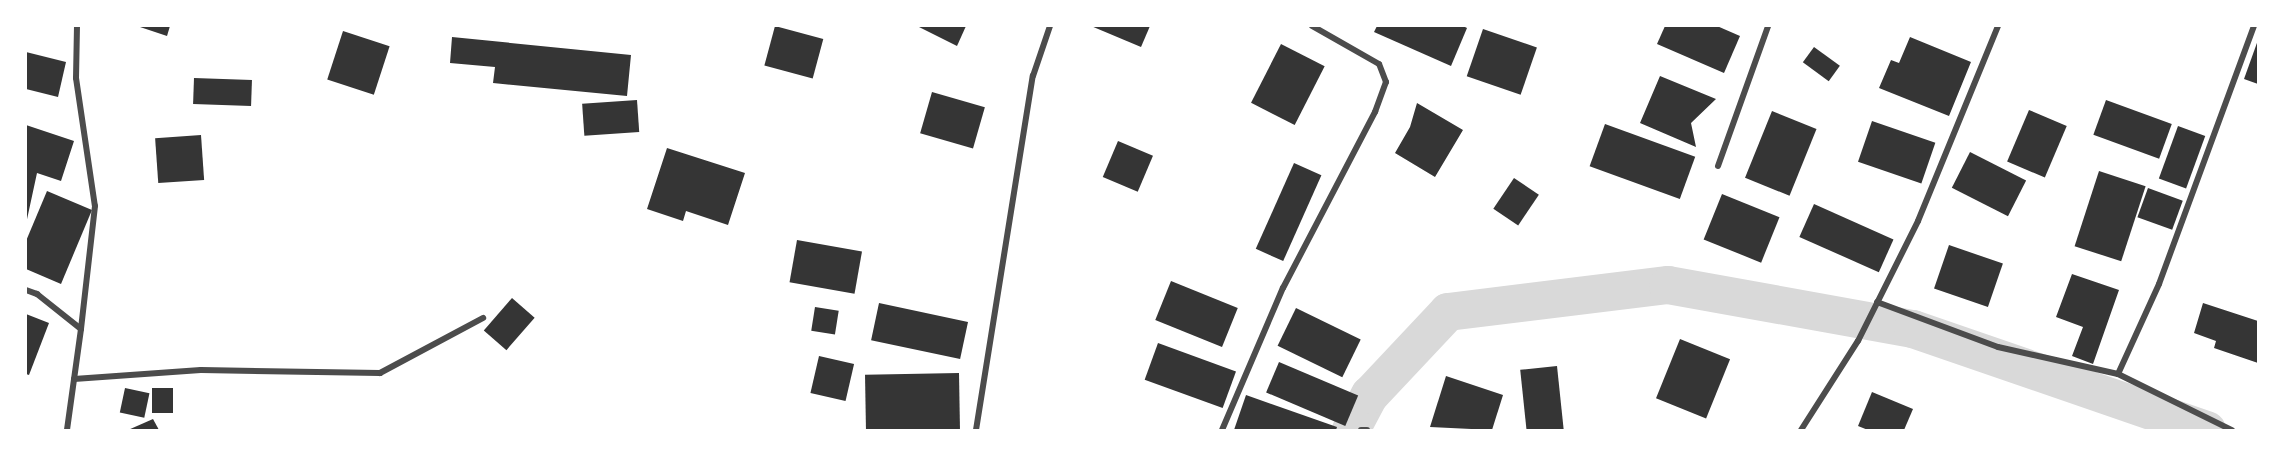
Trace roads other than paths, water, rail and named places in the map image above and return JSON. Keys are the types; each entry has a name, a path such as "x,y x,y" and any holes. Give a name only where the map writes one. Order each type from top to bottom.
{"street":[{"path":"68,430 96,206 76,78 77,26"},
{"path":"976,430 1033,76 1050,26"},
{"path":"1222,430 1283,288 1375,112 1386,82 1379,64 1312,26"},
{"path":"1718,166 1768,26"},
{"path":"1801,430 1858,341 1918,221 1998,26"},
{"path":"2118,374 2159,284 2254,26"},
{"path":"26,290 37,294 81,329"},
{"path":"1877,302 1998,348 2118,374 2232,430"},
{"path":"74,380 201,370 380,373 483,318"},
{"path":"1361,430 1367,430"}],"waterway":[{"path":"1351,430 1370,395 1448,312 1668,285 1913,329 2207,430"}]}
